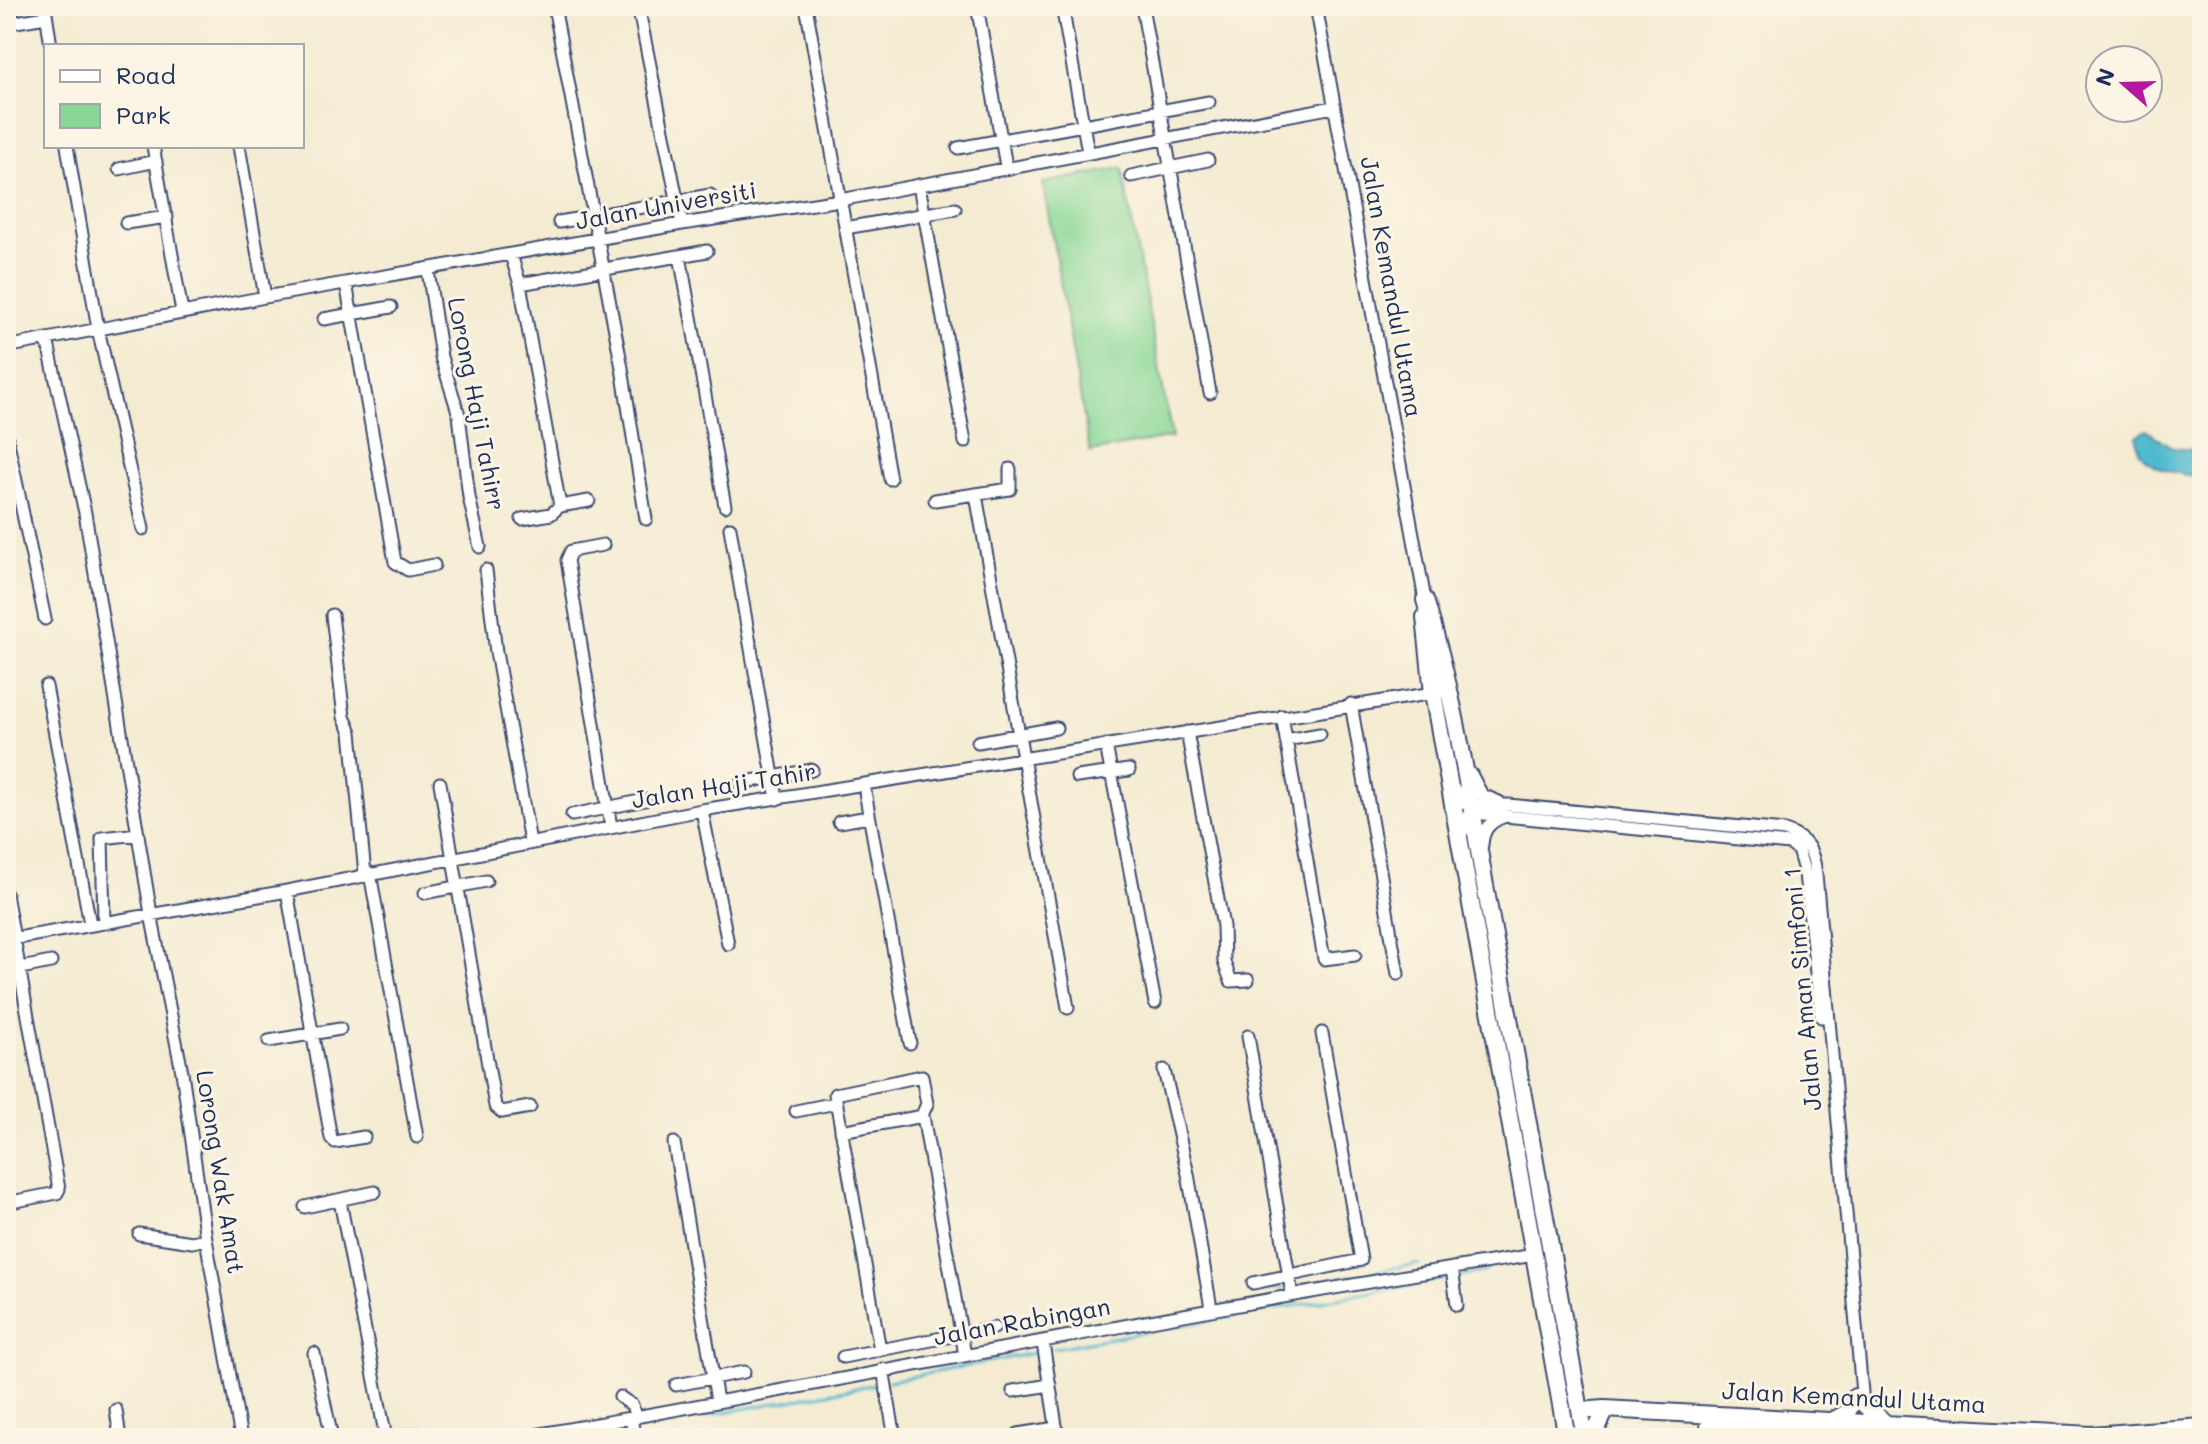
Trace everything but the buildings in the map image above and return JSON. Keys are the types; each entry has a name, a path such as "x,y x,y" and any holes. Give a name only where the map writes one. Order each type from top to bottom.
{"street":[{"path":"554,6 646,519"},
{"path":"638,6 682,224"},
{"path":"806,6 890,479"},
{"path":"977,6 1006,166"},
{"path":"1062,6 1088,152"},
{"path":"1142,6 1210,393"},
{"name":"Jalan Kemandul Utama","path":"1316,6 1425,600"},
{"path":"10,23 45,12 51,44"},
{"path":"958,148 1209,102"},
{"name":"Jalan Universiti","path":"6,347 265,297 682,224 840,200 1006,166 1334,107"},
{"path":"67,148 98,329 143,529"},
{"path":"153,148 182,312"},
{"path":"239,148 265,297"},
{"path":"1131,176 1208,160"},
{"path":"119,169 156,161"},
{"path":"919,185 965,442"},
{"path":"559,222 710,195"},
{"path":"845,228 955,209"},
{"path":"126,223 167,217"},
{"path":"520,284 707,251"},
{"path":"511,255 520,284 560,506"},
{"path":"680,256 725,506"},
{"name":"Lorong Haji Tahirr","path":"428,270 441,357 459,415 469,497 480,547"},
{"path":"346,283 395,562 408,570 434,565"},
{"path":"324,319 391,307"},
{"name":"Lorong Wak Amat","path":"47,339 85,513 151,914 182,1072 206,1239 241,1438"},
{"path":"6,433 45,619"},
{"path":"935,500 1013,488 1010,469"},
{"path":"976,495 1068,1008"},
{"path":"522,519 551,514 560,506 589,501"},
{"path":"730,528 777,799"},
{"path":"603,545 571,551 567,560 611,827"},
{"path":"486,570 496,652 530,842"},
{"path":"1425,600 1451,689 1466,762 1480,861 1585,1438"},
{"path":"1425,600 1425,637 1433,693 1569,1438"},
{"path":"332,615 344,717 351,732 368,873 417,1137"},
{"path":"46,686 90,924"},
{"name":"Jalan Haji Tahir","path":"10,939 287,891 702,810 1451,689"},
{"path":"1351,704 1398,974"},
{"path":"1282,716 1324,959 1355,955"},
{"path":"978,742 1056,728"},
{"path":"1187,732 1223,926 1224,962 1231,981 1248,980"},
{"path":"1286,740 1320,734"},
{"path":"1106,745 1155,1003"},
{"path":"1466,762 1482,795 1510,809"},
{"path":"740,783 812,770"},
{"path":"1077,777 1129,770"},
{"path":"1449,781 1471,809"},
{"path":"440,783 495,1106 502,1112 530,1107"},
{"path":"864,786 910,1043"},
{"path":"572,815 645,800"},
{"path":"1460,842 1471,809"},
{"name":"Jalan Aman Simfoni 1","path":"1471,809 1510,809 1780,841 1798,850 1805,874 1827,1070 1860,1429"},
{"path":"1480,861 1483,833 1492,820 1510,809"},
{"path":"702,810 728,944"},
{"path":"839,822 869,817"},
{"path":"104,921 102,838 138,834"},
{"path":"425,893 486,881"},
{"path":"287,891 331,1138 335,1142 364,1137"},
{"path":"6,894 10,939 20,968 59,1185 57,1193 6,1203"},
{"path":"6,971 51,962"},
{"path":"269,1041 340,1029"},
{"path":"1253,1283 1361,1260 1322,1033"},
{"path":"1248,1036 1292,1294"},
{"path":"1164,1070 1188,1174 1211,1308"},
{"path":"880,1350 836,1103 837,1092 922,1076 927,1104 923,1114 965,1355"},
{"path":"796,1111 836,1103"},
{"path":"841,1131 923,1114"},
{"path":"674,1143 717,1401"},
{"path":"305,1207 375,1192"},
{"path":"340,1201 388,1438 418,1434"},
{"path":"139,1234 192,1242 206,1239"},
{"name":"Jalan Rabingan","path":"518,1438 717,1401 884,1379 965,1355 1043,1343 1211,1308 1535,1255"},
{"path":"1452,1268 1457,1305"},
{"path":"843,1357 994,1328"},
{"path":"1018,1434 1057,1433 1043,1343"},
{"path":"314,1353 332,1438"},
{"path":"676,1385 744,1372"},
{"path":"1574,1376 1603,1412 1592,1438"},
{"path":"884,1379 895,1438"},
{"path":"1013,1391 1050,1385"},
{"path":"1558,1388 1579,1414"},
{"path":"620,1397 632,1405 635,1438"},
{"path":"1831,1421 1847,1413 1859,1400 1885,1431"},
{"path":"116,1410 120,1438"},
{"name":"Jalan Kemandul Utama","path":"1579,1414 1603,1412 1831,1421 1860,1429"},
{"name":"Jalan Kemandul Utama","path":"1603,1412 1885,1431 2091,1435 2202,1427"},
{"path":"1569,1438 1579,1414"}],"green space":[{"path":"1122,168 1172,437 1090,452 1043,183"}],"water":[{"path":"2146,430 2173,448 2202,451 2202,477 2170,471 2150,462 2138,447 2137,436"}],"waterway":[{"path":"1371,1272 1419,1264"},
{"path":"1461,1276 1484,1272 1491,1266"},
{"path":"1298,1285 1356,1275"},
{"path":"1054,1348 1446,1279"},
{"path":"1250,1293 1283,1288"},
{"path":"889,1381 1039,1352"},
{"path":"646,1427 882,1383"},
{"path":"586,1438 620,1432"}]}
